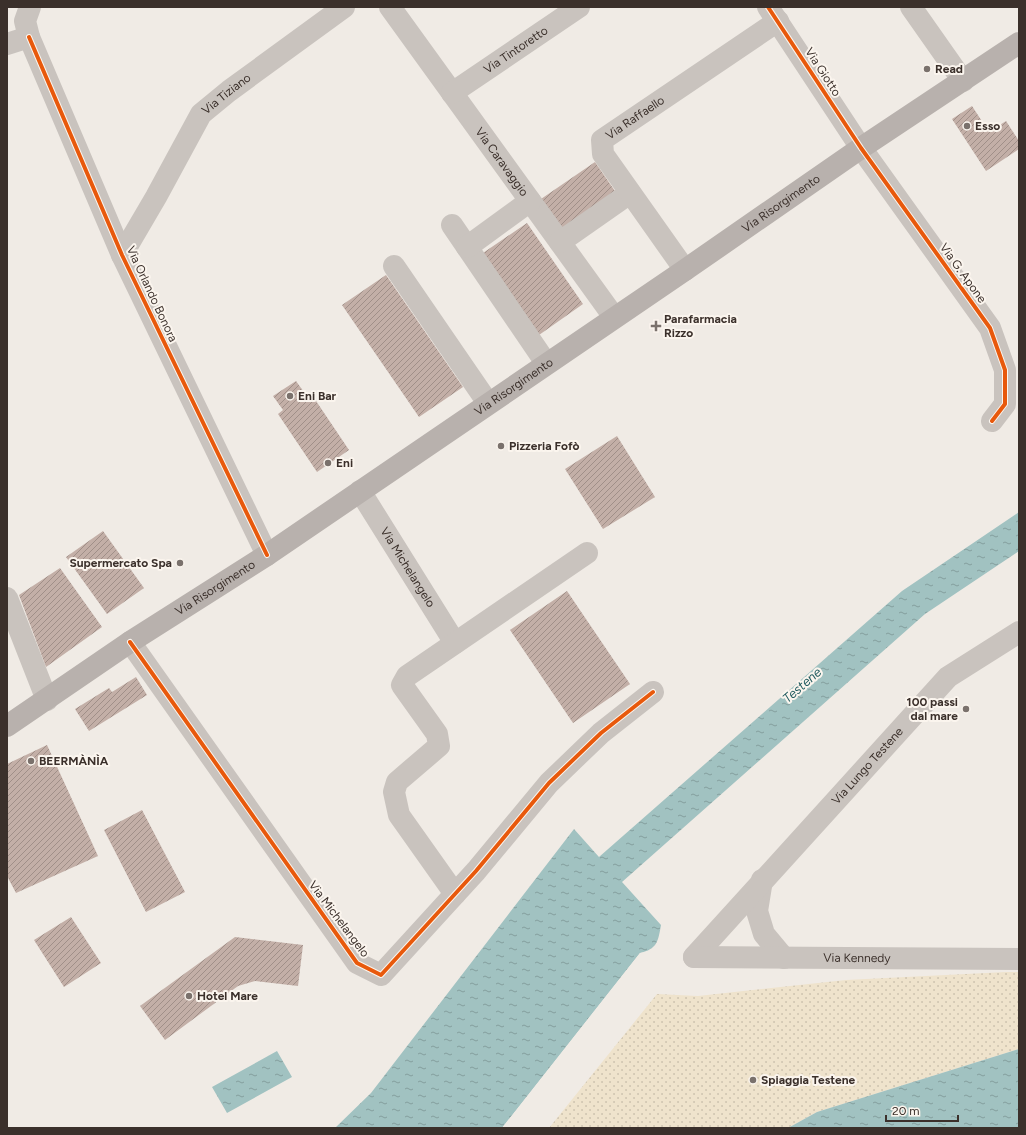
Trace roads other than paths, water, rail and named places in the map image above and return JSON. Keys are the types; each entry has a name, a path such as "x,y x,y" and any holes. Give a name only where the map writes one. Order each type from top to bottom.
{"main road":[{"name":"Via Risorgimento","path":"7,726 130,642 267,555 861,148 1019,43"}],"street":[{"name":"Via Orlando Bonora","path":"30,7 25,21 29,37 122,255 267,555"},
{"name":"Via Tiziano","path":"122,255 156,197 201,114 229,91 344,7"},
{"name":"Via Caravaggio","path":"390,7 614,317"},
{"name":"Via Tintoretto","path":"452,93 579,7"},
{"path":"911,7 963,81"},
{"name":"Via Giotto","path":"773,14 861,148"},
{"name":"Via Raffaello","path":"685,270 603,154 602,140 773,14"},
{"path":"7,44 29,37"},
{"name":"Via G. Apone","path":"861,148 990,328 1005,370 1005,404 992,421"},
{"path":"560,242 630,193"},
{"path":"467,247 530,201"},
{"path":"452,225 546,363"},
{"path":"394,266 488,403"},
{"name":"Via Michelangelo","path":"360,491 455,643"},
{"path":"456,894 399,815 394,792 397,782 439,746 437,734 402,685 406,676 587,553"},
{"path":"7,598 46,700"},
{"name":"Via Lungo Testene","path":"694,957 762,880 948,677 1019,632"},
{"name":"Via Michelangelo","path":"130,642 357,964 381,975 456,894 549,784 601,733 653,692"},
{"path":"762,880 756,911 764,934 784,958"},
{"name":"Via Kennedy","path":"694,957 1019,959"}],"water":[{"name":"Testene","path":"1019,512 1019,551 925,614 622,882 661,925 658,940 653,947 640,953 502,1128 335,1128 371,1093 574,829 599,857 902,591"},
{"path":"1019,1049 1019,1128 788,1128 817,1112"},
{"path":"277,1051 292,1077 227,1113 212,1087"}],"place":[{"name":"Read","path":"927,69"},
{"name":"Esso","path":"967,126"},
{"name":"Parafarmacia Rizzo","path":"656,326"},
{"name":"Eni Bar","path":"290,396"},
{"name":"Pizzeria Fofò","path":"501,446"},
{"name":"Eni","path":"328,463"},
{"name":"Supermercato Spa","path":"180,563"},
{"name":"100 passi dal mare","path":"966,709"},
{"name":"BEERMÀNÌA","path":"31,761"},
{"name":"Hotel Mare","path":"189,996"},
{"name":"Spiaggia Testene","path":"753,1080"}]}
